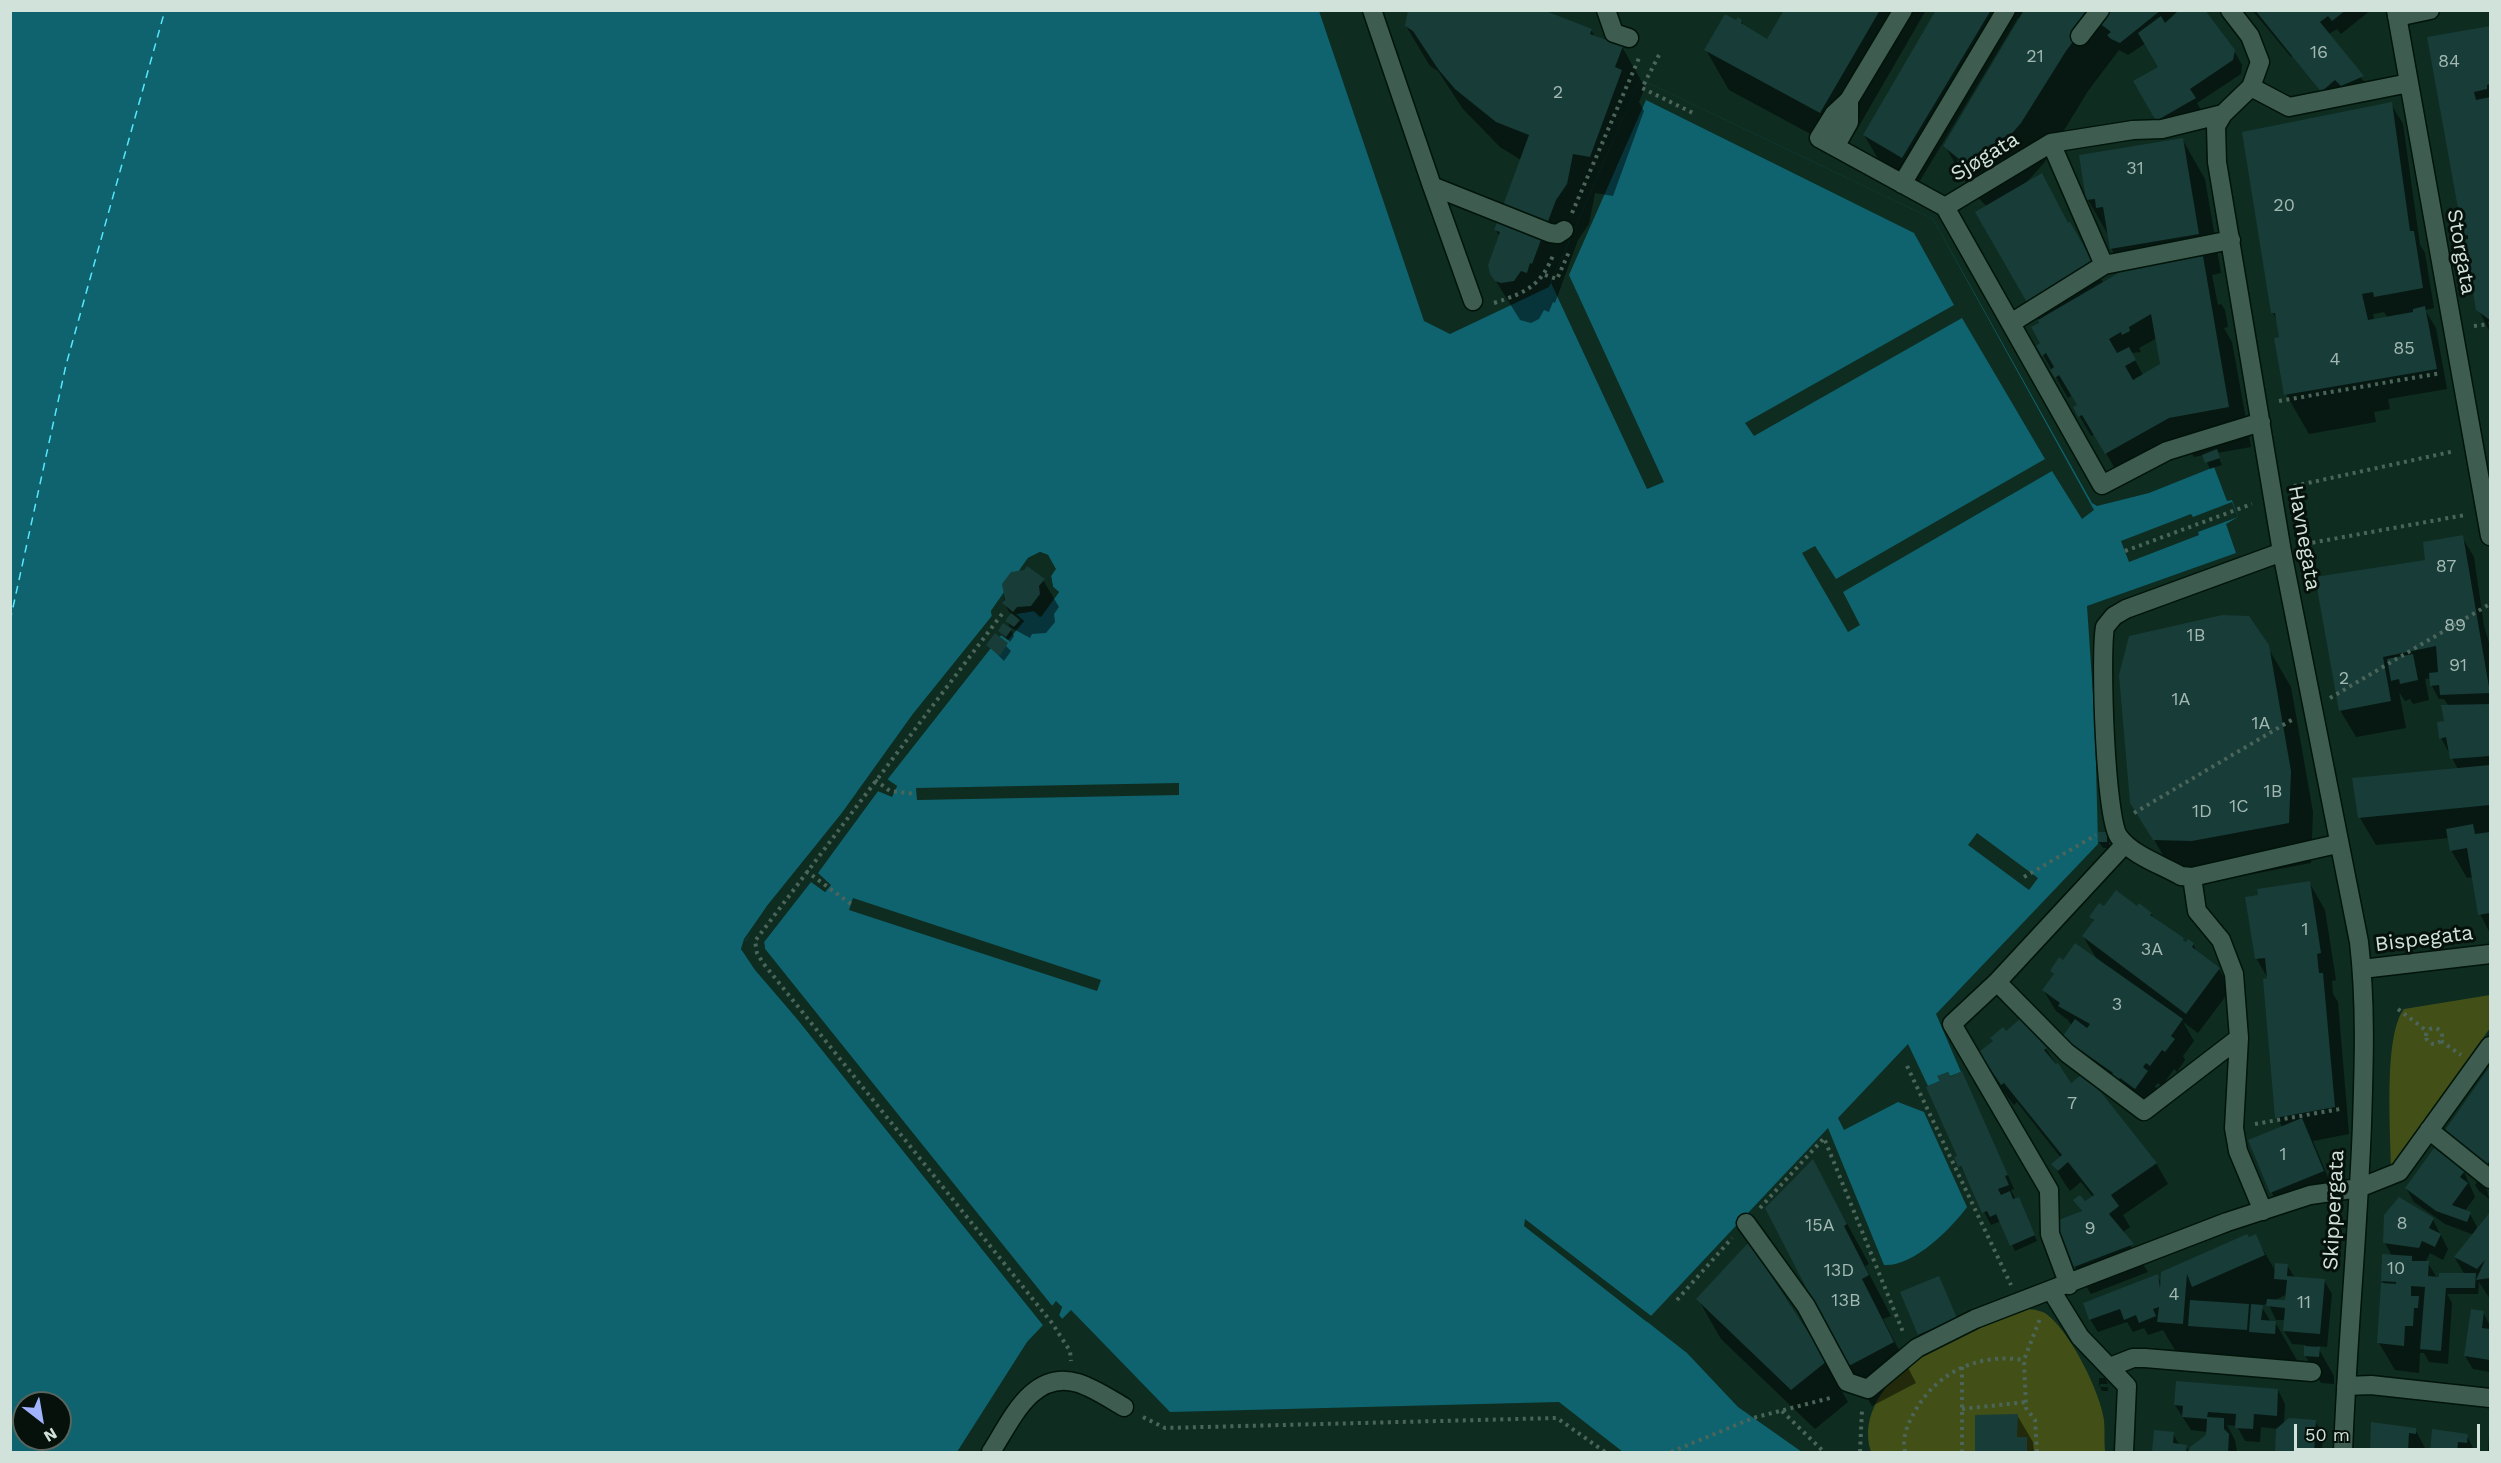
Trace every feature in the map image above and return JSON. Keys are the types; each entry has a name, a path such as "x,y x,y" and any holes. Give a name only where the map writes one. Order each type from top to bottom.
{"street":[{"path":"1372,10 1473,301"},
{"path":"1606,10 1629,39"},
{"path":"1903,10 1849,100 1834,114 1827,143 1945,207"},
{"path":"1902,184 2006,10"},
{"path":"2080,36 2100,10"},
{"path":"2223,114 2251,87 2260,67 2257,48 2230,10"},
{"path":"2397,14 2430,10"},
{"name":"Storgata","path":"2397,14 2490,536"},
{"path":"2251,87 2289,107 2409,83"},
{"name":"Sjøgata","path":"2223,114 2162,129 2133,130 2051,143 1945,207 2102,485 2167,451 2261,422"},
{"name":"Havnegata","path":"2223,114 2216,126 2215,141 2231,240 2282,552 2362,969"},
{"path":"2051,143 2104,265"},
{"path":"1432,186 1550,233 1558,234 1564,230"},
{"path":"2011,323 2104,265 2231,240"},
{"path":"2282,552 2126,609 2114,616 2105,627 2105,761 2115,831 2125,844 2181,876 2192,878 2337,844"},
{"path":"2124,1452 2127,1386 2080,1337 2060,1288 2050,1234 2049,1190 1952,1024 1997,982 2125,844"},
{"path":"2192,878 2197,911 2221,940 2234,974 2239,1038 2234,1128 2238,1151 2263,1211"},
{"name":"Bispegata","path":"2362,969 2490,954"},
{"name":"Skippergata","path":"2343,1452 2359,1188 2365,1025 2362,969"},
{"path":"1997,982 2067,1053 2144,1111 2239,1038"},
{"path":"1746,1223 1806,1306 1847,1383 1868,1389 1911,1352 1946,1333 2019,1302 2227,1222 2310,1195 2359,1188 2399,1172 2490,1046"},
{"path":"2429,1130 2490,1179"},
{"path":"2110,1367 2133,1358 2145,1358 2312,1372"},
{"path":"991,1452 1028,1395 1049,1382 1078,1383 1124,1407"},
{"path":"2346,1386 2371,1385 2490,1398"}],"path":[{"path":"1473,301 1482,305 1495,303 1539,281 1545,275 1564,230 1629,39"},
{"path":"1659,55 1642,88 1695,114"},
{"path":"2279,401 2460,370"},
{"path":"2295,486 2440,454"},
{"path":"2125,551 2273,497"},
{"path":"2305,544 2486,512"},
{"path":"2328,699 2490,604"},
{"path":"1002,614 755,940 757,953 1052,1323 1070,1351 1071,1382"},
{"path":"2126,818 2298,717"},
{"path":"875,780 890,791 916,794"},
{"path":"2024,877 2105,830"},
{"path":"806,871 851,904"},
{"path":"2398,1009 2428,1032"},
{"path":"2433,1029 2439,1030 2442,1035 2441,1041 2436,1044 2430,1043 2426,1038 2428,1032 2433,1029"},
{"path":"1907,1066 2019,1302"},
{"path":"2234,1128 2340,1109"},
{"path":"1677,1300 1824,1138 1911,1352"},
{"path":"2037,1452 2035,1420 2026,1402 2024,1360 2060,1288"},
{"path":"1905,1452 1906,1426 1915,1409 1929,1391 1962,1367 1996,1358 2024,1360"},
{"path":"1962,1367 1962,1452"},
{"path":"1671,1452 1753,1418 1868,1389 1859,1427 1860,1452"},
{"path":"1962,1409 2026,1402"},
{"path":"1124,1407 1165,1428 1557,1418 1605,1452"},
{"path":"1781,1410 1824,1452"}],"green space":[{"path":"2490,995 2490,1028 2391,1170 2391,1062 2397,1022 2404,1009"},
{"path":"2029,1309 2038,1310 2050,1317 2067,1337 2084,1365 2097,1395 2104,1420 2105,1452 1871,1452 1869,1425 1878,1400 1896,1377 1920,1356 1947,1339 1977,1325"}],"water":[{"path":"10,11 1319,11 1424,321 1450,334 1549,287 1640,79 1933,219 2092,503 2097,506 2149,493 2214,467 2227,501 2232,500 2238,517 2226,524 2236,553 2087,606 2095,724 2098,844 1936,1014 1961,1072 1950,1076 1948,1072 1938,1077 1940,1081 1928,1086 1908,1044 1838,1118 1844,1130 1898,1102 1924,1112 1967,1207 1951,1226 1930,1245 1907,1260 1884,1265 1828,1128 1651,1316 1525,1220 1525,1226 1687,1353 1738,1407 1802,1452 1623,1452 1559,1402 1170,1412 1071,1310 1062,1319 1059,1315 1062,1307 1056,1302 1053,1307 765,949 764,942 811,881 825,892 830,885 817,873 878,791 892,796 897,786 887,780 1001,635 1008,640 1024,621 1015,614 1034,611 1041,617 1059,592 1053,587 1051,576 1055,569 1048,555 1040,552 1028,558 991,611 992,616 913,714 842,813 767,906 741,949 755,970 798,1020 1043,1325 1027,1342 957,1452 11,1452"}],"pier":[{"path":"1640,79 1933,219 2094,510 2082,519 2052,471 1843,592 1860,625 1848,632 1802,553 1815,546 1836,579 2045,459 1962,318 1754,436 1745,423 1954,305 1914,233 1646,100 1569,275 1664,482 1647,489 1551,283"},
{"path":"2232,502 2238,517 2129,562 2121,541 2191,514 2193,517"},
{"path":"1040,552 1048,555 1056,569 1051,576 1053,587 1059,592 1040,617 1034,611 1016,614 1024,621 1008,640 1001,635 887,779 897,786 892,797 878,791 818,873 831,885 825,892 811,882 764,942 765,949 972,1209 1052,1306 1056,1301 1062,1307 1059,1315 1062,1319 1059,1320 1056,1316 1059,1308 1057,1306 1054,1310 1050,1309 762,951 761,942 809,879 825,888 827,886 815,875 815,872 876,789 890,793 893,787 885,782 884,778 999,633 1008,636 1020,621 1013,615 1013,612 1034,608 1040,613 1055,593 1050,588 1048,576 1052,569 1046,557 1040,555 1030,560 994,612 994,617 916,716 844,815 769,908 746,940 744,949 1046,1325 1043,1325 741,949 744,939 767,906 842,813 913,714 992,616 991,611 1028,558"},
{"path":"1179,783 1179,795 917,800 916,788"},
{"path":"1977,833 2038,878 2029,890 1968,845"},
{"path":"853,898 1101,980 1097,991 849,910"},
{"path":"1525,1219 1651,1316 1649,1319 1536,1231 1648,1320 1647,1322 1524,1226"}],"building":[{"path":"1408,10 1543,10 1592,29 1590,34 1623,46 1615,67 1622,70 1590,157 1573,154 1567,184 1556,200 1532,264 1530,263 1527,273 1521,271 1514,281 1501,283 1495,281 1488,265 1500,232 1494,230 1529,135 1496,122 1455,89 1438,69 1413,31 1405,26"},
{"path":"1784,10 1880,10 1820,113 1704,50 1725,14 1736,20 1738,17 1742,20 1741,23 1767,39"},
{"path":"1936,10 1991,10 1902,158 1863,135"},
{"path":"2024,10 2097,10 2066,51 2021,123 2000,147 1968,162 1964,168 1956,164 1959,159 1943,146"},
{"path":"2108,10 2161,10 2120,43 2111,39 2107,35 2111,32 2098,22"},
{"path":"2179,10 2205,10 2235,50 2233,60 2190,89 2196,98 2156,121 2133,81 2158,67 2138,33 2161,16 2165,23"},
{"path":"2255,10 2346,10 2332,21 2328,16 2320,22 2364,76 2341,86 2335,80 2321,92"},
{"path":"2490,26 2490,84 2487,85 2487,89 2474,92 2476,100 2490,97 2490,320 2476,310 2464,240 2468,239 2468,235 2463,236 2427,37"},
{"path":"2392,102 2410,231 2414,231 2423,288 2374,297 2373,292 2362,294 2368,320 2413,312 2413,309 2425,306 2437,369 2284,395 2274,338 2279,337 2275,313 2271,313 2242,132"},
{"path":"2183,138 2199,234 2110,249 2103,207 2096,208 2095,199 2086,200 2079,155"},
{"path":"2042,173 2068,223 2070,222 2096,267 2029,306 1975,212"},
{"path":"2203,256 2229,407 2169,418 2105,454 2082,415 2078,417 2073,407 2077,405 2059,375 2055,378 2050,370 2054,367 2046,353 2042,356 2036,346 2040,343 2031,327 2039,323 2038,320 2127,268","holes":["2151,314 2160,364 2133,380 2125,366 2136,360 2129,347 2117,353 2109,339 2121,332 2122,335 2130,331 2129,327"]},
{"path":"2217,449 2220,458 2205,463 2202,455"},
{"path":"2463,535 2490,693 2440,695 2439,685 2430,686 2429,673 2438,672 2436,646 2383,657 2391,701 2339,711 2315,577 2425,560 2423,542"},
{"path":"1027,566 1045,579 1039,586 1040,594 1031,606 1017,607 1013,612 1002,603 1005,600 1002,584 1011,572 1024,570"},
{"path":"1011,613 1020,620 1014,627 1005,621"},
{"path":"2222,615 2249,616 2269,645 2291,771 2289,823 2192,841 2153,840 2130,803 2119,675 2129,636"},
{"path":"1003,623 1012,629 1006,637 998,631"},
{"path":"995,633 1008,643 1000,656 986,645"},
{"path":"2413,654 2418,680 2400,684 2399,679 2391,681 2387,659"},
{"path":"2490,704 2490,756 2450,759 2446,737 2439,739 2437,722 2444,721 2441,705"},
{"path":"2490,765 2490,805 2358,818 2352,778"},
{"path":"2473,824 2475,834 2490,832 2490,913 2478,915 2467,848 2450,851 2446,829"},
{"path":"2098,832 2107,832 2107,842 2098,842"},
{"path":"2310,881 2321,953 2317,954 2319,973 2323,973 2335,1107 2275,1118 2263,979 2267,978 2265,958 2255,959 2245,897 2258,895 2257,889"},
{"path":"2116,890 2137,906 2139,903 2152,913 2150,915 2184,938 2183,940 2186,942 2188,939 2194,943 2192,947 2220,968 2186,1014 2082,936 2094,920 2089,917 2099,903 2104,906"},
{"path":"2075,943 2183,1019 2171,1036 2175,1039 2165,1052 2162,1050 2150,1066 2146,1063 2143,1067 2148,1071 2135,1089 2120,1078 2117,1083 2110,1078 2113,1073 2062,1037 2075,1019 2087,1028 2090,1024 2058,1006 2060,1003 2042,990 2054,974 2050,971 2059,957 2063,960"},
{"path":"2020,1019 2047,1048 2044,1050 2056,1064 2058,1063 2071,1083 2085,1072 2157,1163 2111,1195 2119,1206 2109,1214 2134,1244 2074,1267 2056,1221 2082,1211 2073,1200 2080,1195 2085,1201 2094,1195 2068,1162 2058,1171 2051,1164 2062,1155 2004,1083 2001,1085 1979,1052 1993,1041 1990,1038 2003,1027 2006,1031"},
{"path":"2490,1066 2490,1160 2487,1165 2443,1133"},
{"path":"1962,1071 2008,1175 2005,1176 2009,1185 1998,1189 2001,1195 2010,1191 2013,1199 2019,1197 2035,1235 2010,1246 1996,1214 1990,1217 1987,1211 1982,1213 1961,1166 1958,1167 1954,1157 1957,1156 1926,1087 1940,1081 1937,1076 1948,1072 1950,1077"},
{"path":"2302,1118 2324,1171 2270,1193 2248,1140"},
{"path":"2434,1148 2465,1171 2460,1177 2468,1183 2452,1205 2471,1212 2467,1222 2436,1211 2405,1188"},
{"path":"1813,1159 1847,1224 1844,1226 1869,1275 1862,1279 1894,1342 1847,1367 1765,1208"},
{"path":"2399,1197 2434,1218 2429,1228 2441,1234 2435,1247 2422,1241 2419,1248 2383,1243 2384,1215"},
{"path":"2490,1212 2490,1278 2476,1280 2485,1260 2477,1269 2454,1257"},
{"path":"2247,1234 2249,1237 2256,1234 2265,1255 2192,1287 2187,1274 2183,1324 2157,1322 2159,1307 2153,1309 2156,1316 2139,1323 2136,1315 2124,1320 2120,1309 2089,1320 2083,1303 2158,1274 2160,1288 2161,1272"},
{"path":"1749,1242 1827,1361 1791,1390 1696,1299"},
{"path":"2382,1254 2412,1256 2412,1261 2429,1261 2428,1276 2439,1277 2439,1273 2476,1273 2475,1288 2446,1288 2441,1351 2420,1349 2425,1287 2411,1286 2411,1296 2419,1296 2418,1308 2414,1308 2413,1326 2405,1326 2404,1346 2377,1343 2381,1283 2396,1284 2396,1282 2381,1281"},
{"path":"2275,1263 2288,1264 2287,1276 2325,1279 2320,1334 2283,1331 2285,1308 2266,1306 2267,1299 2285,1300 2287,1280 2274,1279"},
{"path":"1939,1276 1957,1318 1918,1335 1900,1292"},
{"path":"2190,1300 2249,1304 2247,1330 2188,1326"},
{"path":"2251,1304 2263,1305 2261,1320 2276,1321 2275,1334 2249,1332"},
{"path":"2471,1309 2484,1311 2482,1328 2490,1329 2490,1360 2464,1356"},
{"path":"2304,1346 2320,1347 2319,1357 2304,1356"},
{"path":"2176,1381 2278,1389 2277,1416 2254,1414 2253,1429 2235,1428 2236,1414 2208,1412 2207,1417 2224,1418 2224,1429 2229,1434 2228,1452 2189,1452 2190,1447 2206,1435 2207,1419 2182,1417 2183,1406 2174,1405"},
{"path":"2018,1414 2017,1437 2027,1437 2027,1452 1975,1452 1975,1415"},
{"path":"2289,1418 2316,1420 2314,1452 2275,1452 2276,1429"},
{"path":"2371,1422 2416,1428 2416,1434 2409,1433 2408,1452 2370,1452"},
{"path":"2432,1429 2468,1434 2467,1443 2458,1442 2457,1452 2430,1452"},
{"path":"2154,1430 2174,1432 2173,1443 2187,1445 2186,1452 2152,1452"}],"ferry route":[{"path":"10,621 66,365 165,10"}]}
